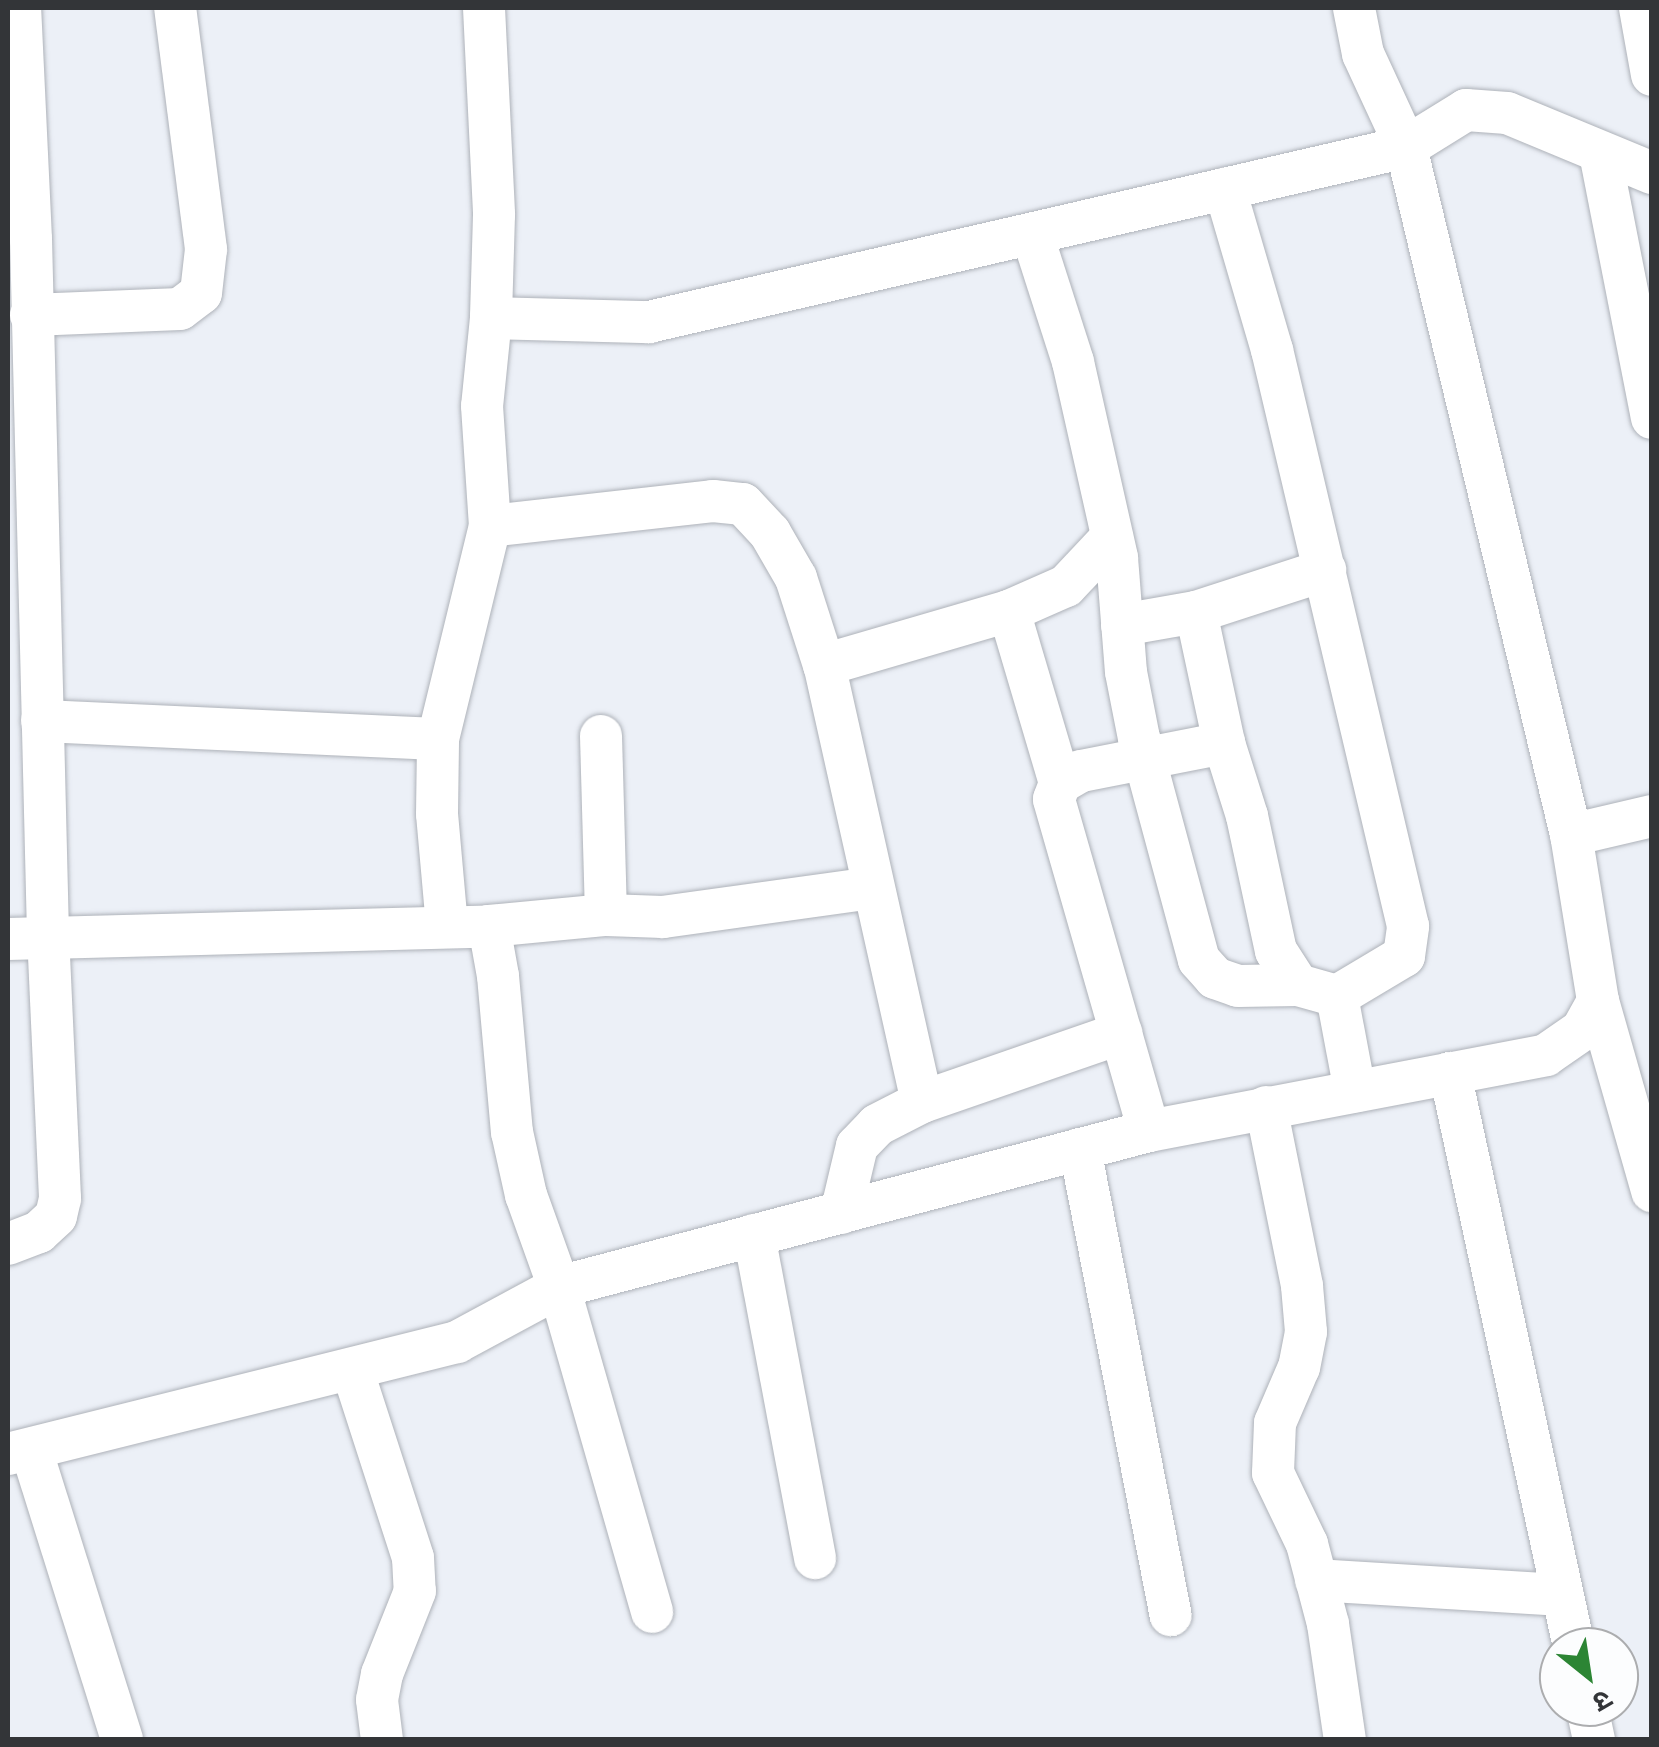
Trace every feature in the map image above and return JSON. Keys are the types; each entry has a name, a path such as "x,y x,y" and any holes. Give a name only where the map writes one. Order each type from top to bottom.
{"street":[{"path":"8,1244 39,1232 56,1216 60,1198 28,936 42,721 32,315 16,94 20,8"},
{"path":"32,315 180,309 201,293 206,249 175,8"},
{"path":"484,8 494,215 491,318 482,406 490,526 438,739 437,814 468,926 498,976 512,1132 526,1195 560,1287 652,1612"},
{"path":"1354,8 1363,54 1406,147 1571,836 1598,1001 1652,1190"},
{"path":"1640,8 1652,75"},
{"path":"491,318 649,322 1406,147 1466,110 1507,113 1652,173"},
{"path":"1600,153 1652,418"},
{"path":"1032,234 1073,362 1112,537 1126,672 1199,960 1216,978 1238,986 1318,991 1404,956 1408,926 1272,350 1225,189"},
{"path":"490,526 713,501 743,504 770,532 796,578 824,665 922,1102"},
{"path":"824,665 1009,610 1066,586 1112,537"},
{"path":"1122,626 1196,612 1324,570"},
{"path":"1009,610 1060,784 1054,799 1149,1131"},
{"path":"1196,612 1276,951 1318,991 1354,1090"},
{"path":"42,721 438,739"},
{"path":"602,736 606,915"},
{"path":"1060,784 1081,772 1224,743"},
{"path":"1571,836 1652,816"},
{"path":"28,936 468,926 606,915 663,917 729,911 871,888"},
{"path":"122,1740 19,1452 353,1372 457,1342 560,1287 1149,1131 1546,1055 1582,1030 1598,1001"},
{"path":"841,1212 857,1146 877,1125 922,1102 1121,1033"},
{"path":"1450,1072 1570,1627"},
{"path":"1266,1107 1302,1286 1306,1332 1299,1367 1275,1423 1272,1473 1307,1544 1328,1624 1346,1740"},
{"path":"1080,1149 1171,1615"},
{"path":"754,1236 816,1558"},
{"path":"353,1372 413,1558 415,1590 382,1674 376,1700 382,1740"},
{"path":"1316,1580 1563,1595"}]}
